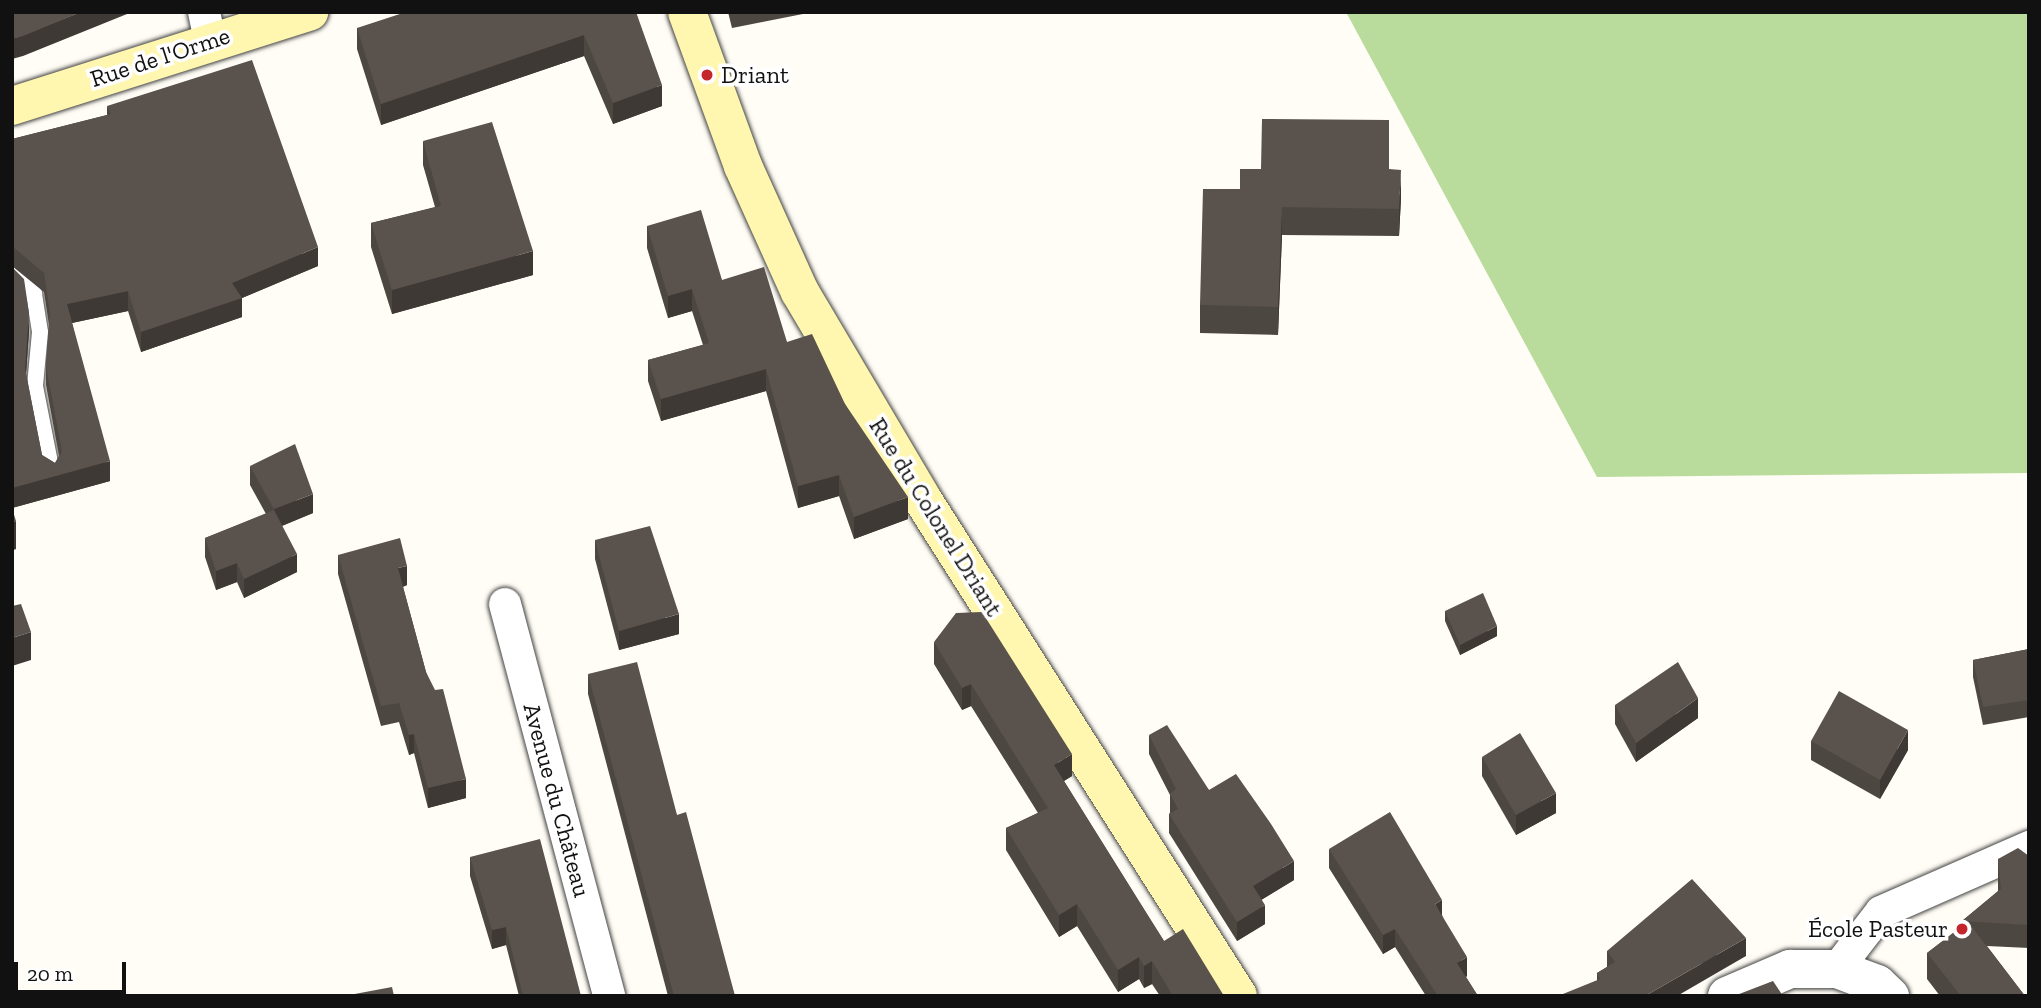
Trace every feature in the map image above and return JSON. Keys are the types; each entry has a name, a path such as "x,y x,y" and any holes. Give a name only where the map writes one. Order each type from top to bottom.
{"main road":[{"name":"Rue de l'Orme","path":"12,106 207,26 309,12"},
{"name":"Rue du Colonel Driant","path":"687,12 743,166 800,292 921,497 1237,996"}],"street":[{"name":"Avenue du Château","path":"505,604 609,996"},
{"path":"1837,969 1881,912 2029,846"},
{"path":"1727,996 1790,969 1837,969 1877,984 1889,996"}],"lane":[{"path":"12,274 34,294 40,332 35,386 52,474"}],"green space":[{"path":"1346,12 2029,12 2029,473 1597,477"}],"building":[{"path":"12,12 81,12 12,39"},
{"path":"406,12 636,12 662,85 613,103 584,35 381,104 357,28"},
{"path":"252,60 318,247 232,283 242,298 141,332 128,291 67,304 110,461 12,488 12,267 24,279 29,313 25,368 42,455 55,463 62,452 46,366 50,313 44,273 12,246 12,139 111,114 107,106"},
{"path":"1262,119 1389,120 1389,169 1401,170 1399,209 1282,207 1278,307 1200,305 1203,189 1240,189 1240,169 1261,169"},
{"path":"492,122 533,251 392,290 371,223 441,206 423,141"},
{"path":"701,210 722,280 764,267 787,342 812,334 845,404 908,497 854,517 839,475 798,486 766,369 661,399 648,360 709,343 692,289 668,296 647,226"},
{"path":"295,444 313,494 274,509 250,466"},
{"path":"274,510 297,554 244,579 237,563 216,571 205,538"},
{"path":"650,526 679,614 619,631 595,540"},
{"path":"400,538 407,566 398,568 426,672 435,690 443,689 466,779 428,788 414,734 409,735 399,703 381,706 338,555"},
{"path":"1483,593 1497,626 1460,645 1445,611"},
{"path":"21,604 31,632 12,638 12,606"},
{"path":"982,612 1072,754 1054,765 1141,905 1164,941 1183,929 1224,996 1173,996 1152,961 1144,966 1139,957 1118,970 1077,904 1059,915 1006,828 1048,808 971,684 962,688 934,642 956,613"},
{"path":"2029,649 2029,700 1983,707 1973,660"},
{"path":"637,662 677,815 686,812 735,996 674,996 588,674"},
{"path":"1678,662 1698,698 1636,743 1615,705"},
{"path":"1839,691 1908,730 1880,780 1811,741"},
{"path":"1167,725 1209,790 1236,774 1294,861 1253,886 1265,905 1237,922 1169,814 1178,809 1170,794 1176,789 1149,735"},
{"path":"1520,733 1556,793 1516,815 1482,757"},
{"path":"1390,812 1442,900 1435,904 1467,957 1457,963 1478,996 1438,996 1395,929 1383,935 1329,849"},
{"path":"540,839 581,996 523,996 506,927 492,930 470,857"},
{"path":"2018,848 2029,856 2029,925 1962,921 2001,889 1998,859"},
{"path":"1692,879 1746,938 1645,996 1558,996 1600,979 1597,973 1615,962 1607,951"},
{"path":"1968,922 2025,996 1961,996 1927,953"},
{"path":"1773,981 1783,996 1734,996"},
{"path":"392,987 394,996 344,996"}],"place":[{"name":"Driant","path":"707,75"},
{"name":"École Pasteur","path":"1962,929"}]}
